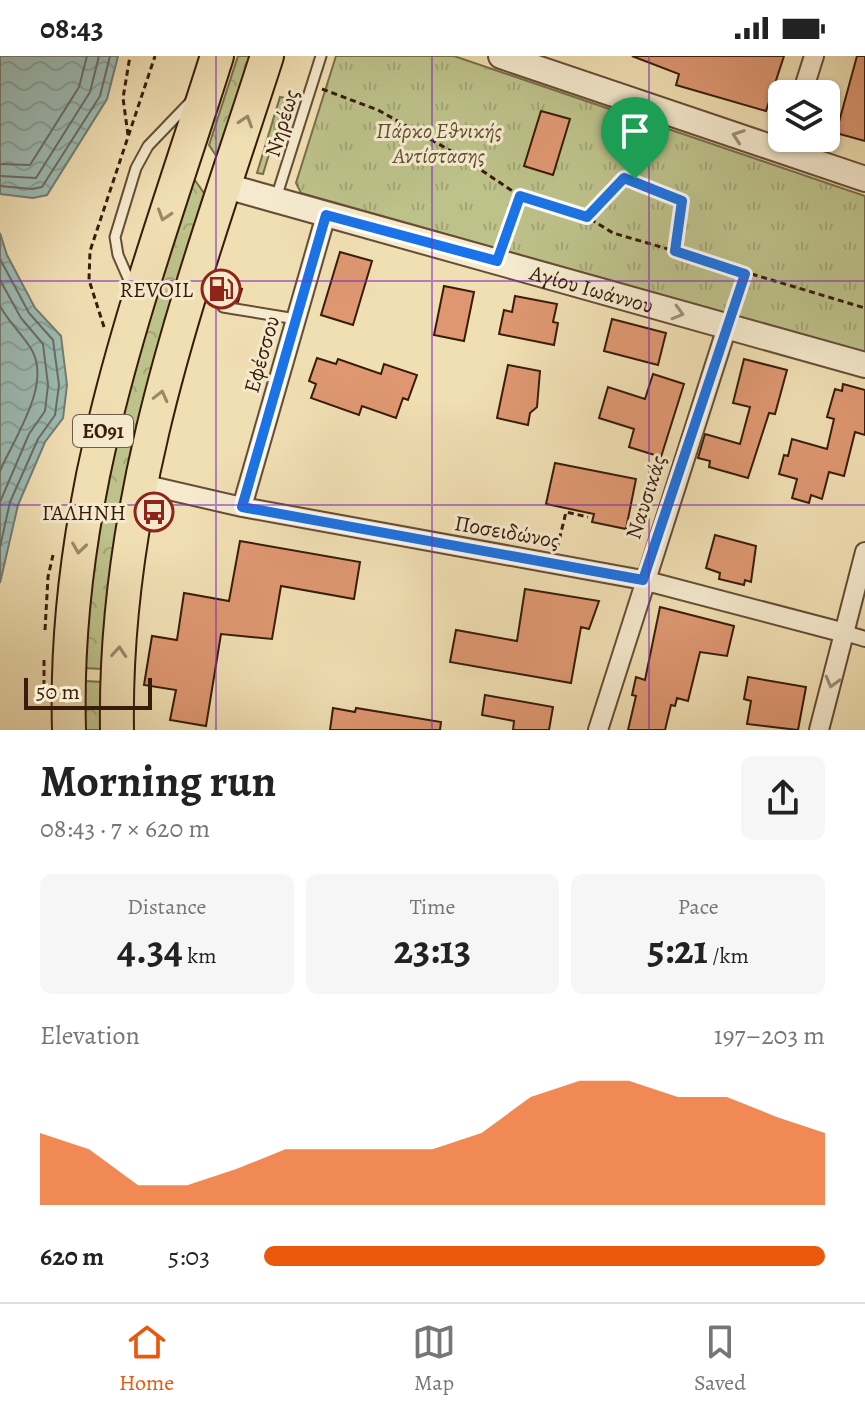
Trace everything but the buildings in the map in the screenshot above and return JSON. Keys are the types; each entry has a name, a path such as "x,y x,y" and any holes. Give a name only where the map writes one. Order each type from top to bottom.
{"highway":[{"name":"ΕΟ91","path":"69,730 71,621 83,526 136,298 217,56"},
{"name":"ΕΟ91","path":"117,730 124,585 138,483 209,262 226,186 267,56"},
{"path":"189,141 206,172 226,186"}],"street":[{"path":"501,56 768,139"},
{"path":"806,80 814,56"},
{"path":"804,152 865,179"},
{"name":"Αγίου Ιωάννου","path":"226,186 865,365"},
{"name":"Εφέσσου","path":"242,507 326,215"},
{"name":"Ναυσικάς","path":"598,730 643,580 727,327"},
{"name":"Ποσειδώνος","path":"138,483 242,507 643,580 865,639"},
{"path":"819,730 865,552"}],"lane":[{"name":"Νηρέως","path":"276,200 321,56"},
{"path":"136,298 118,255 115,237 136,168 148,146 185,104 207,90"},
{"path":"223,307 296,319"}],"path":[{"path":"129,139 123,98 130,56"},
{"path":"103,334 89,280 90,251 155,56"},
{"path":"311,85 378,110 460,156 520,196 587,217 613,233 865,308"},
{"path":"587,217 615,185 624,178 635,179 682,201 675,251"},
{"path":"497,261 520,196"},
{"path":"727,327 745,274"},
{"path":"553,564 566,512 588,517"}],"green space":[{"path":"238,56 253,56 219,160 209,145"},
{"name":"Πάρκο Εθνικής Αντίστασης","path":"336,56 454,56 865,196 865,352 301,193 296,183"},
{"path":"280,97 286,98 263,174 257,173"},
{"path":"192,176 206,196 156,355 131,452 113,560 103,669 82,668 94,550 105,480 134,365"},
{"path":"84,681 103,682 103,730 84,730"}],"water":[{"path":"0,56 118,56 107,99 47,195 33,198 0,194"},
{"path":"0,233 7,255 35,308 61,336 67,385 63,418 45,442 18,505 0,583"}],"place":[{"name":"REVOIL","path":"221,289"},
{"name":"ΓΑΛΗΝΗ","path":"154,512"}],"route":[{"path":"624,178 635,179 682,201 675,251 745,274 643,580 242,507 326,215 497,261 520,196 587,217 615,185 624,178"}]}
